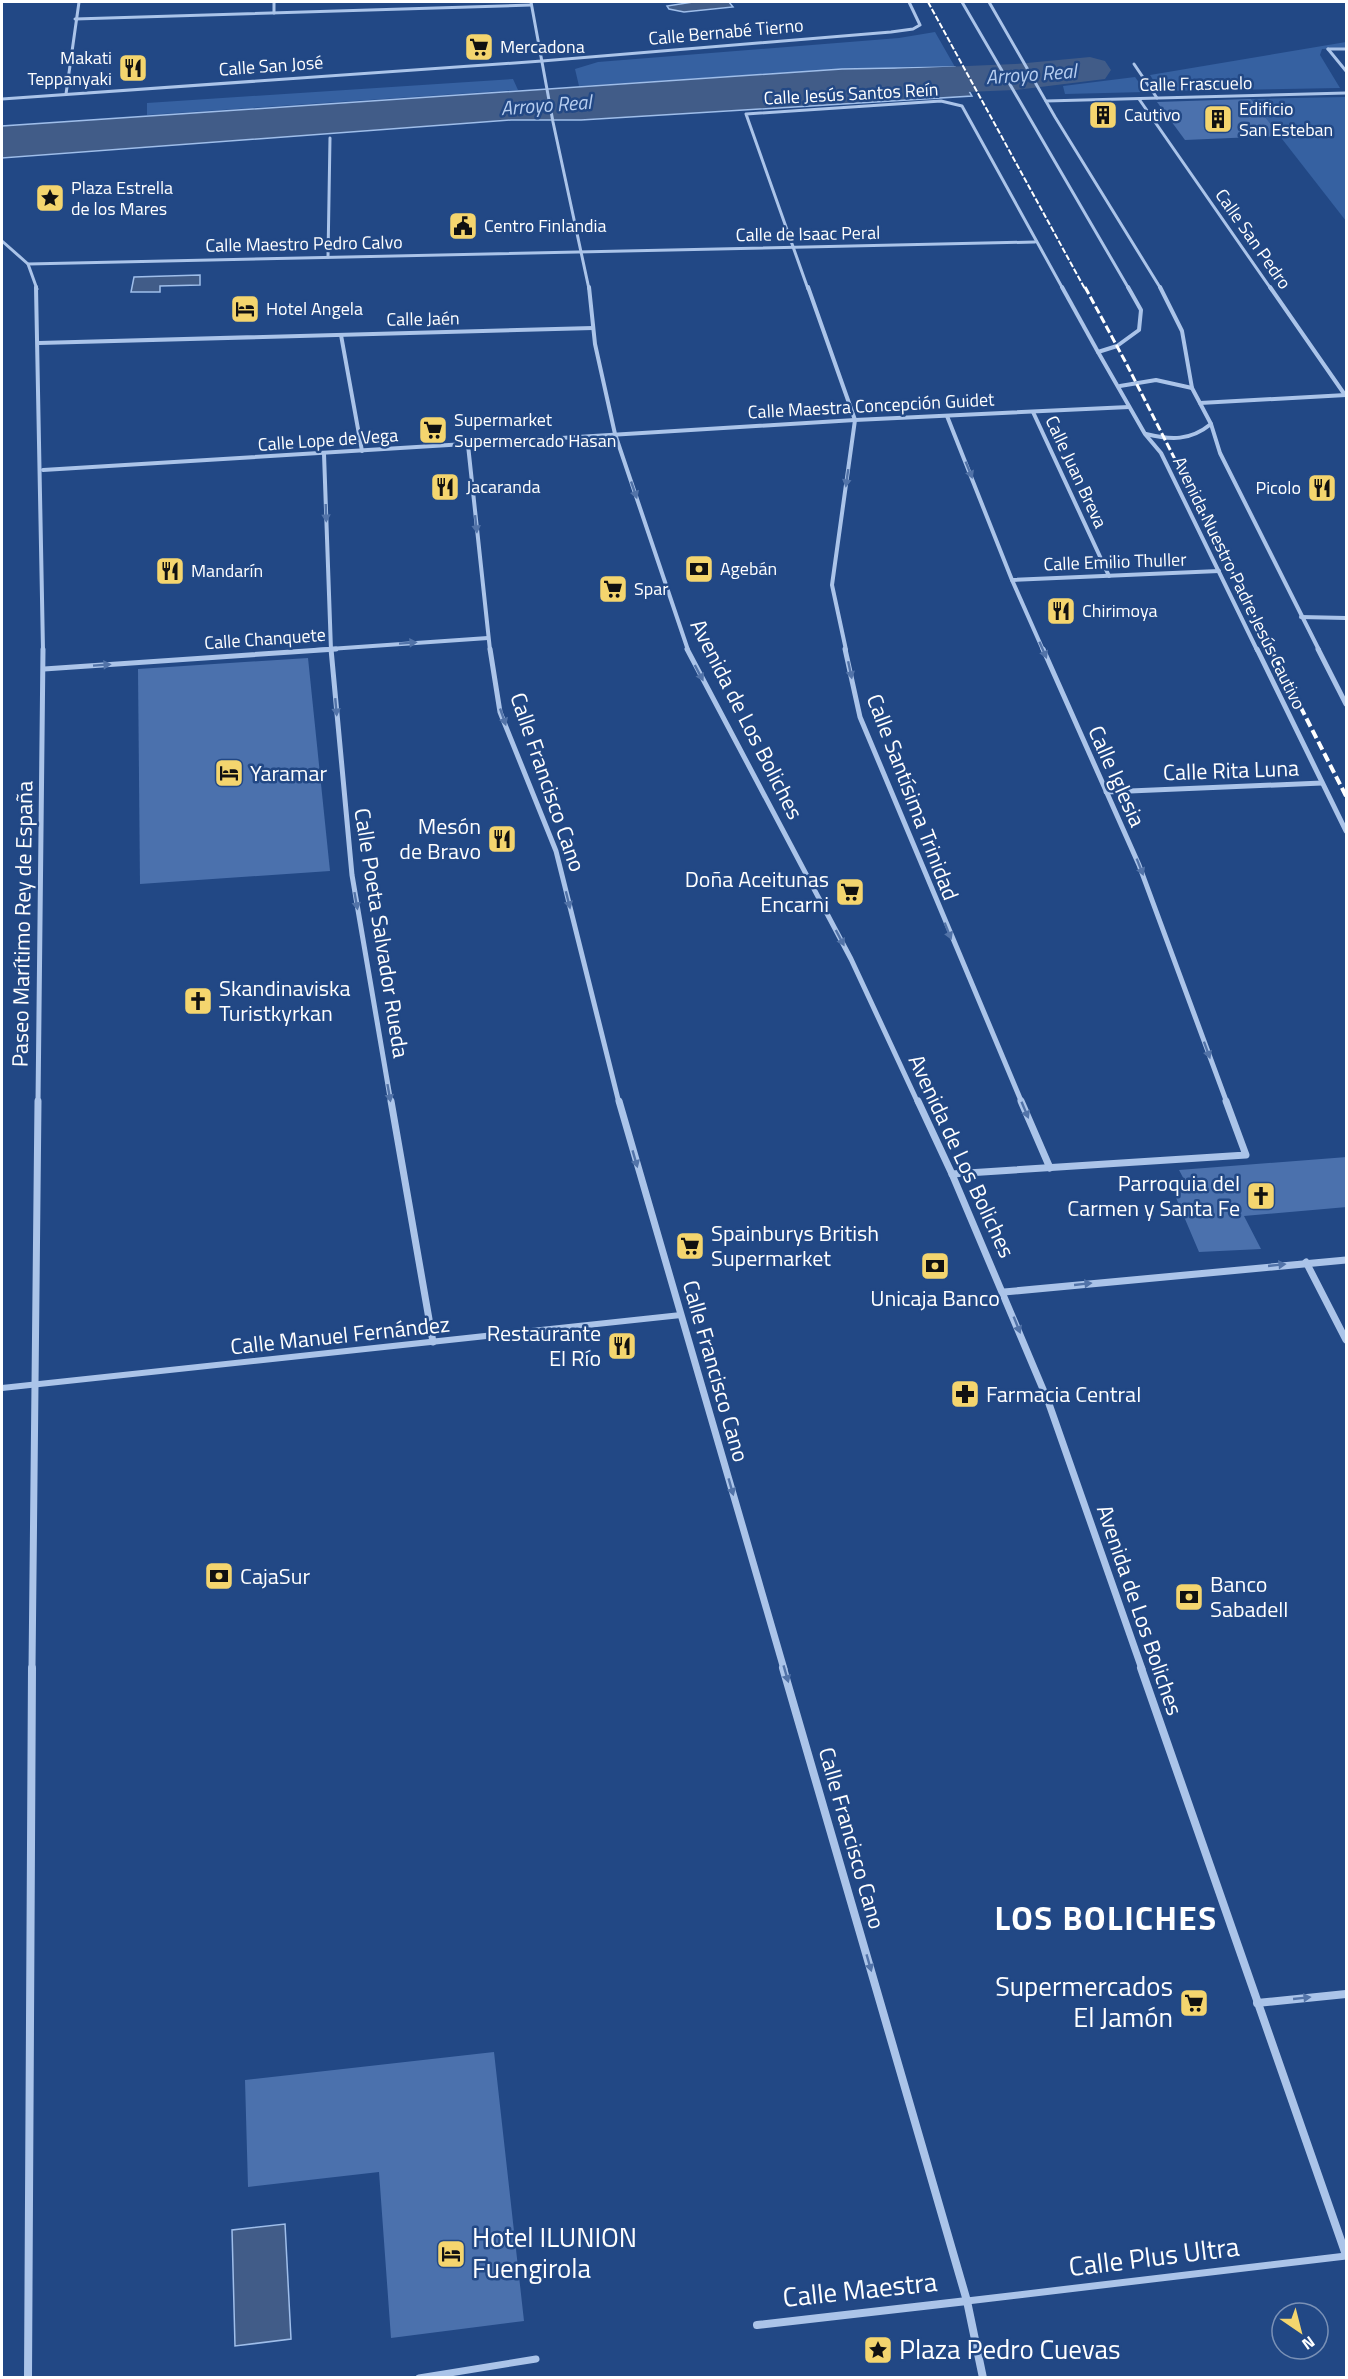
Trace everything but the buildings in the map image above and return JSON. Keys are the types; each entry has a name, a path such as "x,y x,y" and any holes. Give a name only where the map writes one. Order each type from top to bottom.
{"street":[{"path":"66,94 79,2"},
{"path":"274,2 274,13"},
{"name":"Calle Bernabé Tierno","path":"542,61 913,29 921,22 909,2"},
{"path":"962,2 1141,310 1138,330 1116,346 1098,352"},
{"name":"Avenida Nuestro Padre Jesús Cautivo","path":"989,2 1042,95 1173,309 1182,331 1192,388 1211,424 1220,453 1347,704"},
{"path":"75,19 531,3"},
{"name":"Avenida de Los Boliches","path":"531,3 544,80 590,292 593,328 615,434 685,645 851,959 952,1174 1004,1292 1048,1401 1347,2255"},
{"path":"1347,49 1328,49 1347,71"},
{"name":"Calle San José","path":"2,99 542,61"},
{"path":"1134,64 1157,98"},
{"name":"Calle Frascuelo","path":"1046,101 1347,93"},
{"name":"Calle San Pedro","path":"1139,99 1346,395"},
{"name":"Calle Jesús Santos Reín","path":"795,248 746,114 941,101 957,103"},
{"name":"Avenida Nuestro Padre Jesús Cautivo","path":"957,103 962,106 1035,242 1120,386 1129,407 1145,434 1161,453 1347,831"},
{"path":"328,257 330,138"},
{"name":"Paseo Marítimo Rey de España","path":"2,241 28,264 38,289 43,471 44,669 34,1384 28,2378"},
{"name":"Calle de Isaac Peral","path":"581,252 1035,242"},
{"path":"795,248 855,420"},
{"name":"Calle Maestro Pedro Calvo","path":"28,264 581,252"},
{"name":"Calle Jaén","path":"39,343 593,328"},
{"path":"341,334 362,452"},
{"path":"1120,386 1155,378 1171,380 1192,388"},
{"path":"1200,403 1346,395"},
{"name":"Calle Maestra Concepción Guidet","path":"615,434 1129,407"},
{"name":"Calle Juan Breva","path":"1033,412 1109,576"},
{"name":"Calle Iglesia","path":"947,416 1012,580 1139,865 1246,1155 1050,1168"},
{"name":"Calle Santísima Trinidad","path":"855,420 832,585 860,717 956,951 1050,1168"},
{"path":"1145,434 1181,439 1199,436 1211,424"},
{"name":"Calle Lope de Vega","path":"43,471 615,434"},
{"name":"Calle Francisco Cano","path":"468,445 488,638 500,712 556,851 618,1103 967,2301 983,2378"},
{"name":"Calle Poeta Salvador Rueda","path":"324,454 331,648 352,875 433,1342"},
{"name":"Calle Emilio Thuller","path":"1012,580 1219,571"},
{"path":"1301,617 1347,618"},
{"name":"Calle Chanquete","path":"44,669 488,638"},
{"name":"Calle Rita Luna","path":"1106,792 1322,783"},
{"path":"952,1174 1050,1168"},
{"path":"1004,1292 1306,1262 1347,1260"},
{"path":"1306,1262 1347,1340"},
{"name":"Calle Manuel Fernández","path":"2,1388 681,1315"},
{"path":"1257,2003 1347,1994"},
{"name":"Calle Plus Ultra","path":"967,2301 1347,2255"},
{"name":"Calle Maestra","path":"757,2325 967,2301"},
{"path":"419,2378 536,2359"}],"shaded area":[{"path":"935,32 955,67 842,69 579,86 575,69 598,62 899,38"},
{"path":"1346,42 1346,48 1322,49 1320,55 1340,88 1160,91 1150,75"},
{"path":"1135,77 1146,92 1065,94 1063,86"},
{"path":"513,79 518,90 147,115 147,103"},
{"path":"1346,97 1346,221 1251,99"}],"water":[{"path":"693,2 729,2 733,7 684,12 669,9 667,6"},
{"path":"955,67 972,96 581,120 511,120 2,158 2,126 842,69"},
{"path":"200,275 200,285 160,286 160,292 131,292 134,277"},
{"path":"285,2224 291,2339 235,2346 232,2230"}],"waterway":[{"name":"Arroyo Real","path":"846,84 1015,77 1090,70"}],"railway":[{"path":"928,2 1085,289"},
{"path":"1085,287 1272,650"},
{"path":"1271,649 1346,796"}],"place":[{"name":"Mercadona","path":"479,47"},
{"name":"Makati Teppanyaki","path":"133,68"},
{"name":"Cautivo","path":"1103,115"},
{"name":"Edificio San Esteban","path":"1218,119"},
{"name":"Plaza Estrella de los Mares","path":"50,198"},
{"name":"Centro Finlandia","path":"463,226"},
{"name":"Hotel Angela","path":"245,309"},
{"name":"Supermarket Supermercado Hasan","path":"433,430"},
{"name":"Jacaranda","path":"445,487"},
{"name":"Picolo","path":"1322,488"},
{"name":"Agebán","path":"699,569"},
{"name":"Mandarín","path":"170,571"},
{"name":"Spar","path":"613,589"},
{"name":"Chirimoya","path":"1061,611"},
{"name":"Yaramar","path":"229,773"},
{"name":"Mesón de Bravo","path":"502,839"},
{"name":"Doña Aceitunas Encarni","path":"850,892"},
{"name":"Skandinaviska Turistkyrkan","path":"198,1001"},
{"name":"Parroquia del Carmen y Santa Fe","path":"1261,1196"},
{"name":"Spainburys British Supermarket","path":"690,1246"},
{"name":"Unicaja Banco","path":"935,1266"},
{"name":"Restaurante El Río","path":"622,1346"},
{"name":"Farmacia Central","path":"965,1394"},
{"name":"CajaSur","path":"219,1576"},
{"name":"Banco Sabadell","path":"1189,1597"},
{"name":"Supermercados El Jamón","path":"1194,2003"},
{"name":"Hotel ILUNION Fuengirola","path":"451,2254"},
{"name":"Plaza Pedro Cuevas","path":"878,2350"}],"district":[{"name":"LOS BOLICHES","path":"1106,1918"}]}
